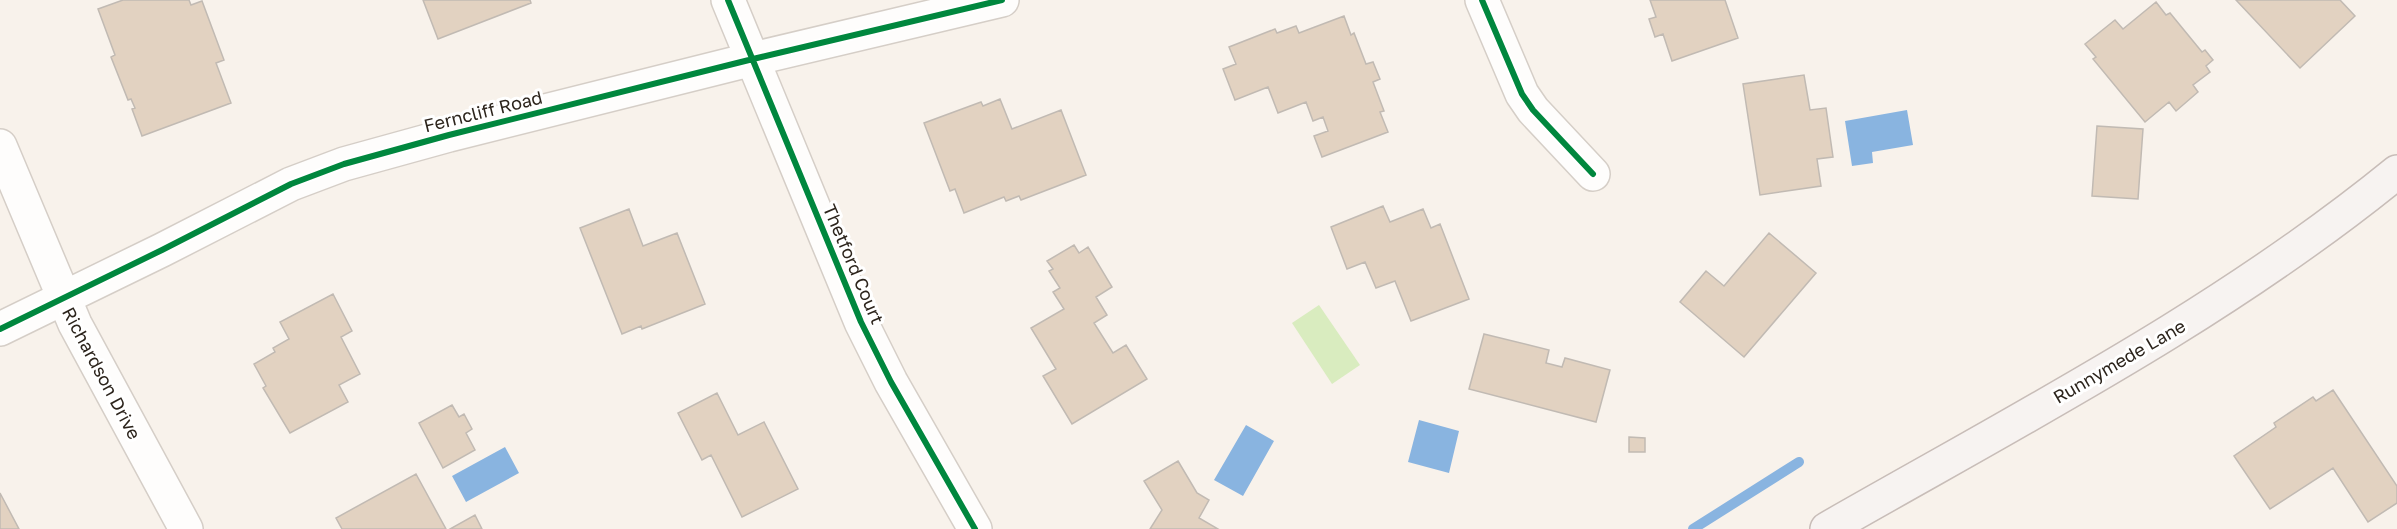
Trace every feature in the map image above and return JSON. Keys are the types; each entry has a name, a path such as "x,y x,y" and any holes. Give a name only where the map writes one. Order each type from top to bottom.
{"main road":[{"name":"Runnymede Lane","path":"1847,524 2195,316 2315,236 2397,172"}],"street":[{"name":"Thetford Court","path":"728,0 861,322 891,382 975,529"},
{"name":"Ferncliff Road","path":"0,329 312,174 433,139 1002,0"},
{"path":"1482,0 1522,94 1533,110 1593,174"},
{"name":"Richardson Drive","path":"0,146 63,299 186,529"}],"green space":[{"path":"1319,305 1360,365 1332,384 1292,323"}],"water":[{"path":"1907,110 1913,145 1872,152 1873,163 1852,166 1845,121"},
{"path":"1419,420 1459,431 1449,473 1408,462"},
{"path":"1246,425 1274,441 1243,496 1214,480"},
{"path":"505,447 519,473 466,502 452,476"}],"building":[{"path":"123,0 189,0 191,5 202,1 224,60 216,63 231,103 142,136 132,109 135,108 131,99 128,100 111,57 115,55 98,9"},
{"path":"423,0 530,0 531,3 438,39"},
{"path":"1650,0 1725,0 1738,38 1672,61 1663,34 1655,37 1649,19 1656,17"},
{"path":"2236,0 2340,0 2355,16 2300,68"},
{"path":"2156,2 2166,15 2170,13 2202,52 2205,50 2213,60 2206,66 2210,72 2193,85 2198,92 2176,111 2169,102 2145,122 2093,59 2096,57 2085,44 2115,20 2123,29"},
{"path":"1344,16 1351,35 1354,33 1366,64 1373,62 1380,79 1373,82 1384,111 1380,112 1388,132 1322,157 1314,136 1328,131 1323,117 1313,121 1306,102 1278,113 1268,87 1235,100 1223,69 1236,64 1229,47 1275,29 1277,33 1296,26 1299,33"},
{"path":"1804,75 1810,110 1826,108 1833,157 1817,159 1821,186 1760,195 1743,84"},
{"path":"1000,99 1012,129 1061,110 1086,175 1021,200 1019,196 1006,201 1004,197 964,213 955,189 950,191 924,123 981,102 983,106"},
{"path":"2097,126 2143,129 2138,199 2092,196"},
{"path":"1383,206 1390,222 1423,209 1431,228 1440,224 1469,299 1411,321 1395,281 1376,288 1365,262 1347,269 1331,227"},
{"path":"629,209 643,246 677,233 705,304 642,329 641,326 622,334 580,228"},
{"path":"1769,233 1816,273 1744,357 1680,302 1706,271 1724,286"},
{"path":"1074,245 1079,253 1088,247 1112,287 1096,297 1107,315 1094,323 1113,353 1126,345 1147,379 1072,424 1043,376 1056,369 1031,328 1064,309 1053,292 1060,288 1049,271 1053,269 1047,261"},
{"path":"333,294 352,331 341,337 360,374 339,385 348,402 290,433 263,388 266,386 254,364 275,352 273,348 289,339 280,322"},
{"path":"1484,334 1549,350 1546,363 1562,367 1565,358 1610,370 1596,422 1469,389"},
{"path":"2333,390 2397,486 2397,503 2368,522 2333,468 2270,509 2234,456 2276,427 2274,423 2313,397 2316,401"},
{"path":"717,393 738,435 764,422 798,489 742,517 711,455 702,460 678,413"},
{"path":"452,405 459,417 464,414 472,429 466,433 475,450 443,468 419,423"},
{"path":"1629,437 1645,438 1645,452 1629,452"},
{"path":"1178,461 1197,493 1209,500 1199,518 1218,529 1150,529 1162,510 1144,481"},
{"path":"416,474 446,529 342,529 336,518"},
{"path":"0,493 19,529 0,529"},
{"path":"475,515 482,529 450,529"}],"waterway":[{"path":"1693,529 1799,462"}],"cycle path":[{"path":"728,0 861,322 891,382 975,529"},
{"path":"0,329 291,184 344,164 449,135 753,59 1002,0"},
{"path":"1482,0 1522,94 1533,110 1593,174"}]}
